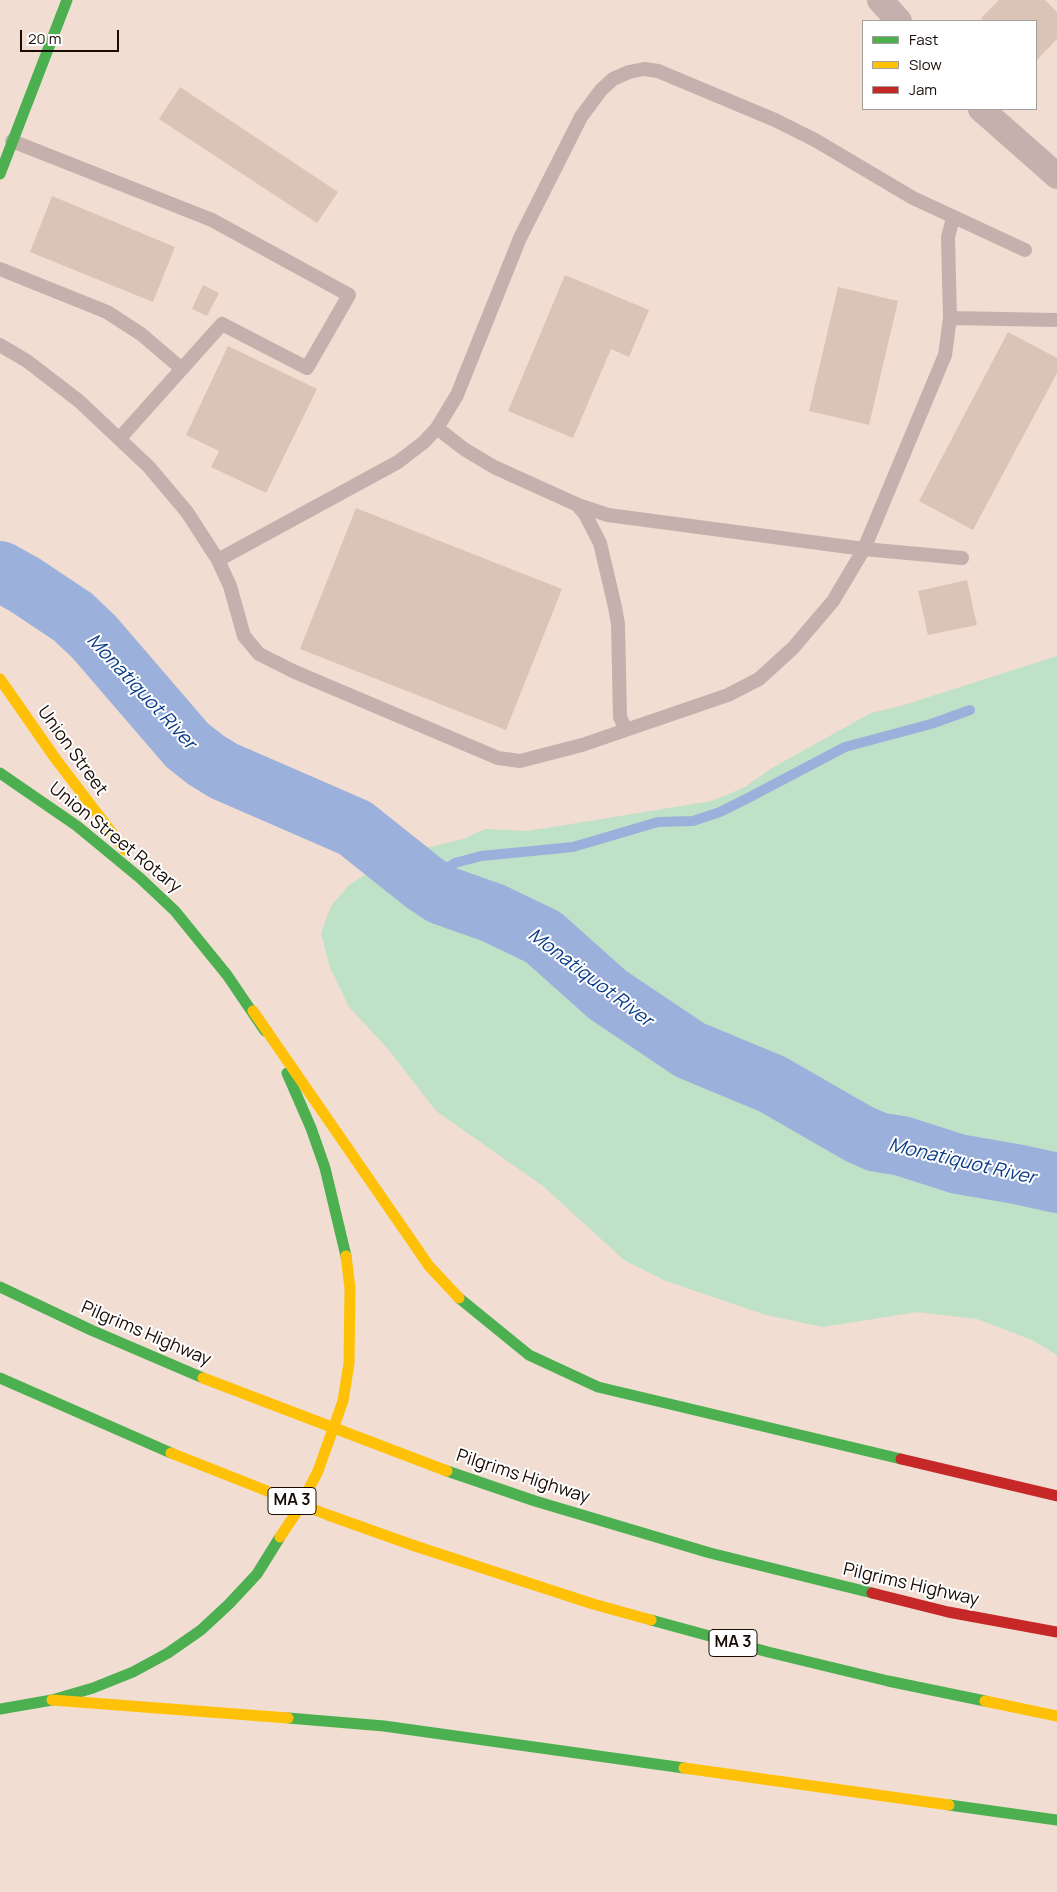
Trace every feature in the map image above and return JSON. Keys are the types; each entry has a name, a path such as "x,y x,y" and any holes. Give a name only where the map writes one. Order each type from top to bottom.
{"main road":[{"path":"0,174 6,139 68,0"},
{"name":"Union Street","path":"0,679 87,802 176,911"},
{"name":"Union Street Rotary","path":"0,773 77,826 140,878 176,911 203,943 253,1011 276,1050 305,1112 325,1168 337,1212 350,1288 349,1364 343,1401 318,1471 298,1510 257,1574 229,1604 200,1630 161,1657 133,1672 93,1688 52,1700 0,1709"},
{"path":"253,1011 429,1266 466,1306 529,1355 551,1367 598,1387 1057,1496"},
{"name":"Pilgrims Highway","path":"0,1287 91,1330 203,1378 370,1443 535,1501 719,1555 948,1612 1057,1632"},
{"name":"MA 3","path":"0,1378 171,1453 328,1515 415,1546 593,1604 758,1649 888,1681 1057,1716"},
{"path":"52,1700 403,1728 1057,1820"}],"street":[{"path":"880,0 898,20"},
{"path":"982,110 1057,176"}],"lane":[{"path":"218,560 398,462 424,442 437,428 457,395 520,238 581,118 601,90 613,79 629,72 644,69 658,71 775,120 815,140 913,198 1025,250"},
{"path":"6,139 212,220 349,296 307,368 222,324 120,438"},
{"path":"0,345 46,375 120,438 174,495 218,560 230,586 244,636 259,654 295,672 498,758 520,761 626,730 728,695 773,668 833,602 864,549 945,355 950,318 948,237 953,218"},
{"path":"0,269 107,312 141,334 182,370"},
{"path":"950,318 1057,320"},
{"path":"437,428 464,449 494,467 578,505 608,515 864,549 962,558"},
{"path":"578,505 585,514 600,543 615,607 618,624 620,716 626,730"}],"green space":[{"path":"1057,656 1057,1355 1032,1340 977,1319 917,1312 823,1327 766,1315 666,1281 624,1260 543,1186 436,1111 388,1049 349,1007 330,968 321,933 331,906 349,885 383,863 421,849 463,839 485,829 528,831 712,801 745,787 772,768 871,713 904,705"}],"building":[{"path":"999,0 1045,0 1057,12 1057,39 1037,60 1037,20 983,20 981,18"},
{"path":"180,87 338,192 317,223 159,119"},
{"path":"52,196 175,247 153,302 30,252"},
{"path":"565,275 649,310 629,357 611,349 573,438 508,411"},
{"path":"203,285 219,293 207,316 192,309"},
{"path":"838,287 898,301 869,425 809,411"},
{"path":"1008,332 1057,358 1057,373 973,530 919,501"},
{"path":"228,346 317,389 266,493 211,467 219,451 186,435"},
{"path":"356,508 562,589 506,730 300,649"},
{"path":"967,580 977,625 928,635 918,591"}],"waterway":[{"name":"Monatiquot River","path":"0,571 73,617 94,637 187,745 206,760 224,771 355,828 442,895 493,913 543,937 608,995 690,1050 772,1084 859,1134 877,1142 902,1146 958,1164 1057,1183"},
{"path":"424,883 455,863 481,856 573,847 658,822 693,821 720,812 845,747 931,724 970,710"}],"traffic: fast":[{"path":"0,174 67,0"},
{"path":"0,773 77,826 140,878 175,911 227,975 265,1031"},
{"path":"287,1073 311,1128 325,1168 346,1256"},
{"path":"0,1287 91,1330 203,1378"},
{"path":"459,1298 529,1355 598,1387 901,1459"},
{"path":"0,1378 171,1453"},
{"path":"447,1471 535,1501 710,1553 872,1593"},
{"path":"0,1709 52,1700 93,1688 133,1672 168,1653 201,1630 229,1604 257,1574 280,1537"},
{"path":"651,1620 768,1652 888,1681 985,1701"},
{"path":"288,1718 384,1726 684,1768"},
{"path":"949,1805 1057,1820"}],"traffic: slow":[{"path":"0,679 55,758 125,850"},
{"path":"253,1011 429,1266 459,1298"},
{"path":"280,1537 298,1510 318,1471 343,1401 349,1363 350,1288 346,1256"},
{"path":"203,1378 447,1471"},
{"path":"171,1453 328,1515 415,1546"},
{"path":"415,1546 593,1604 651,1620"},
{"path":"52,1700 288,1718"},
{"path":"985,1701 1057,1716"},
{"path":"684,1768 949,1805"}],"traffic: jam":[{"path":"901,1459 1057,1496"},
{"path":"872,1593 948,1612 1057,1632"}]}
